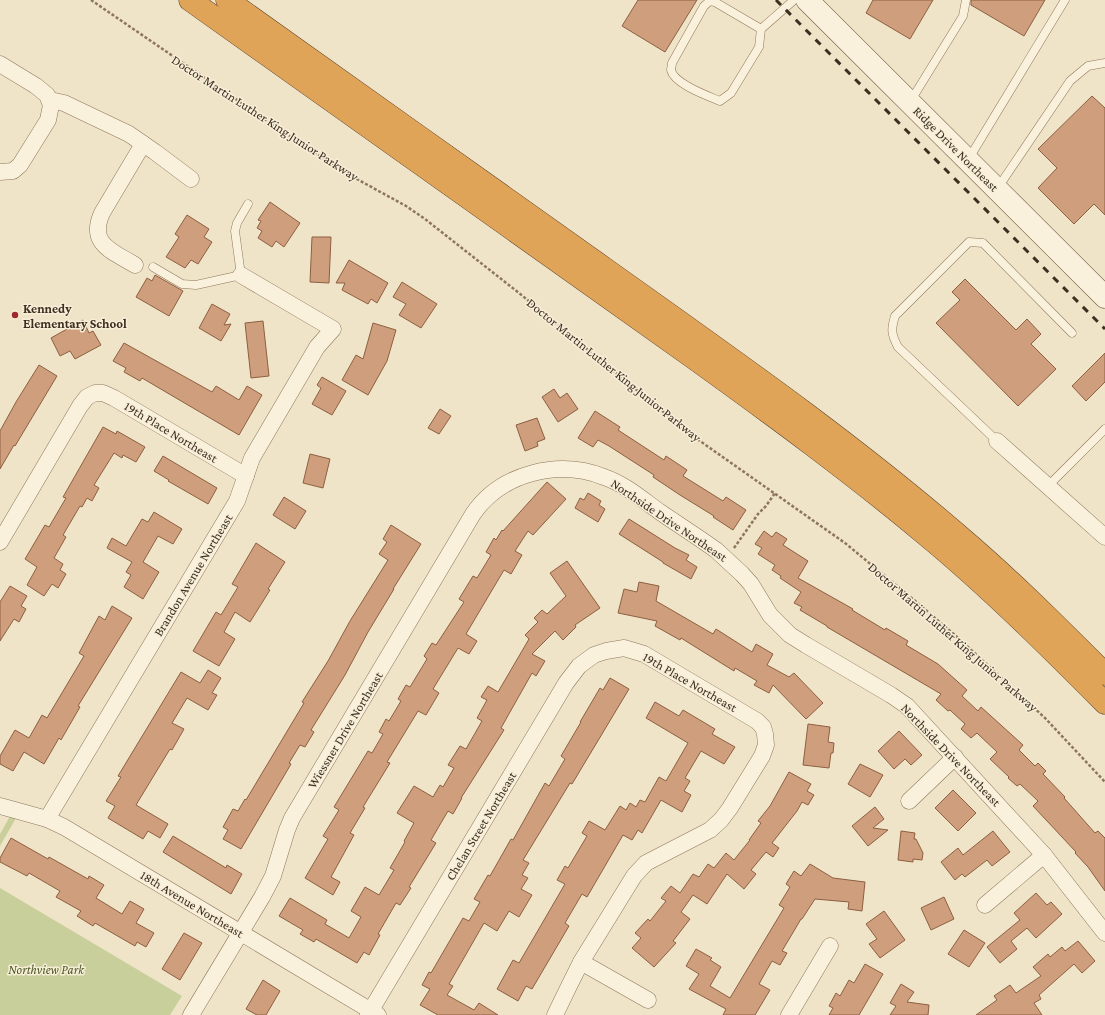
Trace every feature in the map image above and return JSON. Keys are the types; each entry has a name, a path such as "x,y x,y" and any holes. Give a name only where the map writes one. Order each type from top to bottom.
{"highway":[{"path":"190,0 766,410 871,490 979,581 1105,703"},
{"path":"227,0 701,337 829,431 965,540 1023,593 1105,674"}],"street":[{"name":"Ridge Drive Northeast","path":"807,0 1105,297"},
{"path":"0,64 36,86 47,95 50,100 48,120 24,160 13,171 0,172"},
{"path":"50,100 71,106 123,131 191,179"},
{"path":"135,265 106,247 100,240 97,231 98,222 102,212 143,144"},
{"name":"Brandon Avenue Northeast","path":"47,819 237,501 252,458 317,347 333,329 241,274"},
{"name":"19th Place Northeast","path":"2,534 80,406 95,393 103,393 114,398 246,476"},
{"path":"997,440 1105,537"},
{"name":"Northside Drive Northeast","path":"532,472 570,469 604,476 631,492 716,550 727,559 751,584 770,615 790,635 907,706 1044,855 1105,933"},
{"name":"Wiessner Drive Northeast","path":"191,1015 262,897 272,876 292,818 481,502 496,490 532,472"},
{"name":"19th Place Northeast","path":"582,962 634,876 646,863 710,830 721,820 762,756 766,745 763,727 757,721 644,654 624,648 606,651"},
{"name":"Chelan Street Northeast","path":"373,1014 566,683 579,666 594,655 606,651"},
{"path":"909,801 955,757"},
{"name":"18th Avenue Northeast","path":"0,806 47,819 64,827 373,1014"},
{"path":"985,905 1044,855"},
{"path":"789,1015 830,946"},
{"path":"555,1015 582,962 648,1000"}],"lane":[{"path":"761,29 715,2 710,1 704,6 672,63 671,70 675,77 687,86 720,101 731,93 759,47 761,29 794,0"},
{"path":"909,102 963,16 966,0"},
{"path":"968,161 1065,0"},
{"path":"997,190 1070,81 1088,66 1105,63"},
{"path":"152,267 182,284 196,285 241,274 235,231 237,223 248,204"},
{"path":"997,440 898,347 893,338 891,328 895,316 969,242 983,243 1072,333"},
{"path":"1048,486 1105,429"}],"path":[{"name":"Doctor Martin Luther King Junior Parkway","path":"91,0 310,150 355,178 406,206 425,219 519,293 690,434 776,493 845,543 914,600 956,636 1045,718 1105,782"},
{"path":"727,559 758,514 776,493"}],"green space":[{"path":"14,809 20,811 0,846 0,834"},
{"name":"Northview Park","path":"0,888 182,996 170,1015 0,1015"}],"building":[{"path":"638,0 697,0 665,52 622,26"},
{"path":"873,0 933,0 910,39 866,13"},
{"path":"971,0 1045,0 1024,36 971,5"},
{"path":"1092,96 1105,108 1105,215 1094,204 1074,224 1038,188 1057,168 1038,149"},
{"path":"270,202 300,223 284,247 276,241 272,247 258,238 262,231 257,228 261,221 258,220"},
{"path":"187,215 209,229 204,237 212,242 198,264 191,260 185,268 166,257 179,237 175,234"},
{"path":"312,237 331,237 329,283 310,282"},
{"path":"349,260 388,283 377,303 371,299 368,304 342,290 345,283 336,283"},
{"path":"155,275 183,291 169,316 136,297 147,278 152,281"},
{"path":"965,279 1016,330 1027,319 1041,334 1031,344 1056,369 1018,406 936,323 960,300 952,292"},
{"path":"402,282 437,304 421,328 399,315 406,304 393,297"},
{"path":"212,304 230,314 224,325 231,324 221,341 199,328"},
{"path":"83,320 89,333 93,331 101,345 75,359 70,351 60,356 51,338"},
{"path":"263,321 269,376 251,378 245,323"},
{"path":"373,323 396,330 387,361 368,395 342,380 356,355 363,359"},
{"path":"124,343 212,392 216,386 239,400 247,386 262,395 239,435 142,378 140,381 124,372 126,368 113,361"},
{"path":"1105,353 1105,382 1086,401 1072,386"},
{"path":"39,365 57,376 0,469 0,431"},
{"path":"322,377 346,391 332,415 312,404 321,388 317,385"},
{"path":"554,389 560,398 567,393 578,409 558,422 542,397"},
{"path":"440,409 451,416 439,434 428,428"},
{"path":"595,411 620,427 618,430 664,460 666,456 687,470 683,476 723,501 726,497 746,510 733,530 653,477 654,475 609,446 598,440 593,447 578,438"},
{"path":"537,418 545,439 537,442 538,446 525,451 516,425"},
{"path":"103,427 116,434 117,431 145,447 136,462 123,455 122,458 114,453 94,485 99,488 92,501 87,498 82,507 80,506 63,535 66,537 54,558 63,564 60,570 66,574 58,588 52,584 44,596 27,585 37,567 25,559 45,525 49,527 66,498 63,497"},
{"path":"310,454 330,459 323,488 303,483"},
{"path":"163,456 217,488 208,504 168,481 169,480 154,471"},
{"path":"547,482 566,499 533,535 528,531 515,551 522,555 511,574 504,570 466,634 477,641 469,654 458,648 433,689 439,693 426,715 418,711 387,762 390,763 363,807 365,808 350,833 354,835 331,877 340,882 333,895 305,878 328,839 323,836 339,810 334,807 368,751 372,753 383,734 379,732 386,719 389,721 401,701 398,699 406,685 410,687 427,659 424,656 432,643 436,645 464,602 459,599 473,576 477,578 491,555 486,552 494,538 496,540 502,530 503,531"},
{"path":"588,493 601,501 599,505 605,509 598,522 575,508 580,498 584,500"},
{"path":"284,497 306,511 295,529 273,515"},
{"path":"154,512 182,529 173,544 158,536 143,562 159,572 143,599 124,587 131,575 126,572 132,562 107,548 112,538 126,546 142,519 148,522"},
{"path":"629,519 675,548 689,555 686,560 697,567 691,579 663,563 619,534"},
{"path":"391,525 421,544 368,632 345,675 311,730 314,732 305,747 300,745 289,763 291,764 241,849 223,839 228,830 223,827 233,809 238,811 245,799 246,800 304,703 302,702 388,560 379,554 387,542 383,539"},
{"path":"764,531 772,537 776,532 787,539 783,545 808,561 798,578 853,609 852,610 885,630 886,628 908,641 906,645 938,664 967,690 962,696 978,711 981,707 1023,745 1019,750 1035,766 1038,763 1046,771 1043,774 1065,797 1064,798 1095,833 1098,831 1105,838 1105,891 1088,867 1075,853 1076,852 1033,806 1038,801 1020,784 1017,786 990,759 997,752 977,733 971,738 961,729 965,724 950,710 948,711 936,700 941,694 800,610 802,607 794,603 801,592 780,578 781,576 772,570 775,565 758,554 762,548 755,544"},
{"path":"256,543 285,562 250,622 235,612 224,632 235,639 219,666 193,651 216,612 221,615 238,587 232,584"},
{"path":"567,561 600,608 575,625 576,627 563,640 555,631 532,654 545,661 536,676 532,673 501,728 504,730 461,798 453,814 448,811 431,840 436,843 409,887 411,888 400,905 396,903 378,934 380,935 369,955 364,952 357,963 316,939 314,942 300,934 303,930 279,916 290,898 327,920 325,924 349,938 361,917 351,911 365,887 379,895 394,870 390,868 414,823 397,813 414,786 433,797 440,785 443,787 454,768 448,765 460,746 466,749 482,721 477,718 487,700 481,697 488,686 498,692 529,639 525,635 538,622 534,618 542,610 547,614 566,596 550,573"},
{"path":"639,582 659,586 656,601 713,634 716,629 752,652 756,644 773,654 767,665 789,677 794,673 823,703 806,719 773,685 769,693 754,685 757,681 735,668 734,671 681,638 680,640 655,626 657,621 618,613 624,589 637,592"},
{"path":"10,586 27,596 21,606 26,609 19,622 14,619 0,641 0,602"},
{"path":"112,606 132,618 78,706 80,707 61,740 59,738 44,764 24,752 13,771 0,764 0,756 15,730 29,738 42,715 47,718 84,656 79,653 99,616 105,620"},
{"path":"208,670 221,678 212,693 217,695 208,710 187,698 172,723 184,729 136,805 168,824 160,838 148,831 143,839 108,818 115,806 106,801 121,777 118,776 181,672 200,683"},
{"path":"610,678 629,689 572,784 570,783 523,860 529,863 522,875 528,878 521,889 532,895 519,917 509,911 497,931 484,923 449,984 453,986 447,995 474,1010 479,1003 498,1015 438,1015 420,1005 430,989 422,985 429,972 431,973 463,918 469,921 480,902 474,899 488,875 490,876 511,839 513,840 545,783 549,786 565,759 561,756 580,722 600,688 603,690"},
{"path":"655,702 679,716 683,710 715,729 712,734 735,747 724,764 701,751 685,778 690,781 684,791 691,795 682,812 661,800 642,833 638,830 632,840 623,835 587,897 582,894 565,923 569,926 532,989 526,986 518,1001 497,989 513,960 519,963 565,884 557,880 565,866 568,868 587,836 582,833 589,821 605,830 620,806 626,810 630,803 636,807 640,800 645,802 659,777 666,781 688,743 646,718"},
{"path":"808,724 830,727 828,742 834,743 829,768 803,765"},
{"path":"899,731 922,755 911,765 905,759 894,769 878,751"},
{"path":"860,764 883,775 870,797 848,784"},
{"path":"789,772 811,784 807,791 814,795 808,805 802,802 797,811 772,843 779,848 773,857 766,852 751,870 756,874 744,889 727,874 707,904 693,895 681,912 690,919 673,941 676,943 654,967 632,948 641,938 635,933 648,919 650,921 666,901 661,898 671,886 680,893 693,874 699,877 708,864 714,868 726,853 734,860 761,823 758,821 770,806"},
{"path":"953,790 976,813 958,831 935,808"},
{"path":"875,807 884,819 873,828 888,830 868,846 852,826"},
{"path":"901,831 915,833 914,839 916,839 923,853 922,860 913,859 913,862 898,860"},
{"path":"993,831 1010,852 992,866 987,860 965,877 962,874 955,880 941,862 958,848 963,855"},
{"path":"173,836 226,868 227,865 242,874 231,894 163,852"},
{"path":"11,838 48,859 49,857 88,879 89,876 104,885 96,898 122,914 130,901 144,909 136,923 154,933 146,947 137,942 135,946 95,923 93,926 77,916 81,911 56,897 60,891 29,873 27,876 0,862 0,858"},
{"path":"810,864 833,878 865,882 862,911 848,909 849,902 815,899 782,951 787,953 780,965 772,961 759,984 770,990 755,1015 723,1015 726,1009 689,989 699,974 686,966 696,949 712,958 710,960 721,967 710,986 730,998 784,908 779,905 790,887 786,884 794,871 801,876"},
{"path":"1036,893 1047,905 1051,902 1062,914 1036,938 1027,928 1011,941 1017,949 1000,963 987,947 1020,920 1014,913"},
{"path":"944,897 954,919 931,930 921,908"},
{"path":"884,911 905,940 880,958 869,944 877,939 866,924"},
{"path":"964,930 985,943 969,967 948,954"},
{"path":"184,933 202,943 180,980 162,969"},
{"path":"1078,941 1095,961 1082,973 1074,964 1039,995 1041,999 1034,1003 1042,1015 976,1015 997,1000 994,996 1010,985 1016,993 1041,976 1033,967 1048,954 1050,957 1062,947 1065,951"},
{"path":"865,964 883,974 859,1015 829,1015 833,1008 829,1006 836,993 840,996 849,980 854,983"},
{"path":"263,980 280,991 266,1015 257,1015 246,1009"},
{"path":"901,984 914,992 907,1002 929,1005 928,1015 890,1015 896,1006 890,1003"}],"railway":[{"path":"776,0 1105,329"}],"place":[{"name":"Kennedy Elementary School","path":"15,315"}]}
